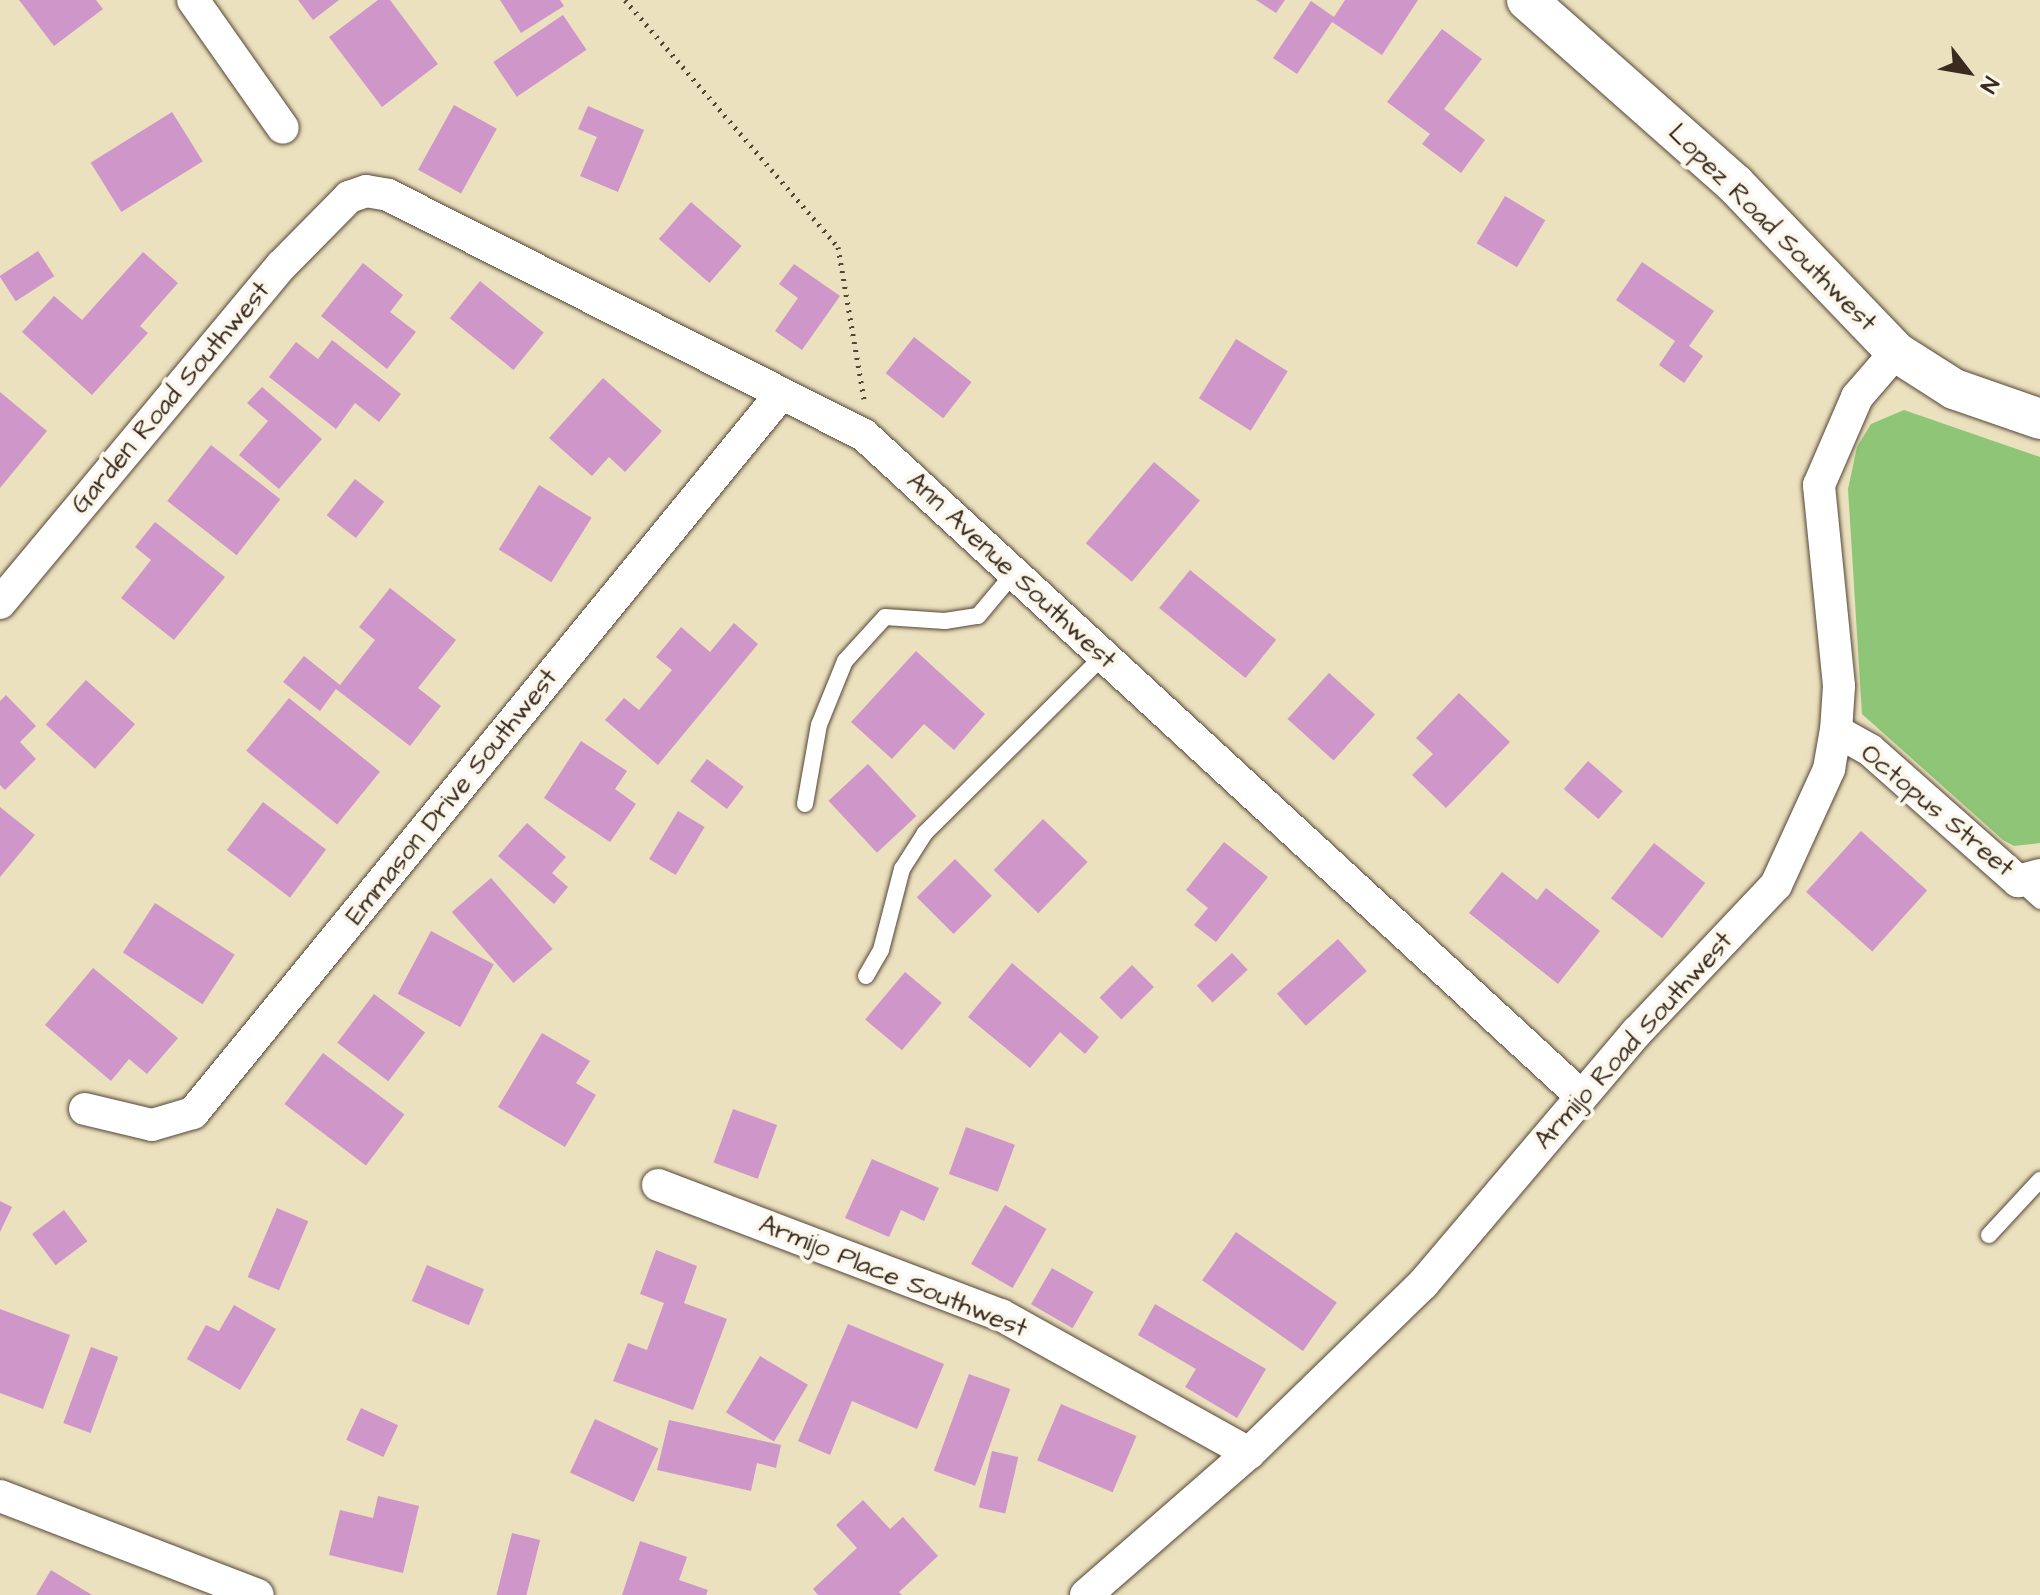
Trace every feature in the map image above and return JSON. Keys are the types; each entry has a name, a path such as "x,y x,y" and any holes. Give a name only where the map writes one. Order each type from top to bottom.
{"street":[{"path":"193,0 283,128"},
{"name":"Lopez Road Southwest","path":"1527,0 1735,184 1896,352 1954,389 2040,419"},
{"name":"Ann Avenue Southwest","path":"349,197 366,191 388,195 781,394 835,417 872,443 1581,1096"},
{"name":"Garden Road Southwest","path":"0,603 281,266 349,197"},
{"name":"Armijo Road Southwest","path":"1086,1595 1249,1453 1423,1284 1581,1096 1776,885 1829,769 1836,731 1839,686 1819,485 1857,397 1896,352"},
{"name":"Emmason Drive Southwest","path":"85,1109 152,1125 193,1113 781,394"},
{"name":"Octopus Street","path":"1836,731 1870,750 2033,886"},
{"name":"Armijo Place Southwest","path":"658,1185 1001,1315 1249,1453"},
{"path":"0,1496 237,1591"}],"lane":[{"path":"805,804 819,725 845,661 885,617 945,621 978,616 1014,573"},
{"path":"866,976 881,950 902,869 925,833 1103,656"},
{"path":"1989,1235 2040,1180"}],"path":[{"path":"625,0 838,247 872,443"}],"green space":[{"path":"1904,410 2040,457 2040,843 2014,846 2003,840 1862,714 1848,489 1857,447 1871,424"}],"building":[{"path":"19,0 96,0 103,9 54,46"},
{"path":"298,0 339,0 313,20"},
{"path":"378,0 390,0 438,64 382,107 329,37"},
{"path":"500,0 560,0 564,6 521,33"},
{"path":"1256,0 1285,0 1276,13"},
{"path":"1345,0 1418,0 1382,55 1332,22 1297,74 1273,58 1311,1 1334,17"},
{"path":"563,15 586,50 517,97 493,62"},
{"path":"1442,29 1482,59 1444,109 1485,140 1461,173 1422,144 1430,134 1387,102"},
{"path":"454,105 497,129 461,193 418,170"},
{"path":"588,106 644,130 618,192 580,176 597,137 578,129"},
{"path":"172,112 203,161 121,212 91,163"},
{"path":"1505,196 1545,220 1517,267 1477,243"},
{"path":"691,202 742,246 709,283 659,239"},
{"path":"38,251 54,276 16,301 0,276"},
{"path":"143,252 178,283 140,326 148,333 92,395 22,332 54,296 82,320"},
{"path":"1642,262 1714,311 1689,346 1703,356 1684,383 1659,365 1675,341 1616,300"},
{"path":"363,263 403,295 390,312 416,332 387,369 321,316"},
{"path":"794,264 840,296 802,350 775,331 798,298 779,284"},
{"path":"480,281 544,333 514,370 450,318"},
{"path":"914,337 972,382 943,418 886,373"},
{"path":"1236,339 1288,371 1251,431 1199,398"},
{"path":"332,340 401,394 379,422 355,403 336,429 269,377 296,342 318,359"},
{"path":"603,378 662,431 625,472 609,457 592,476 549,438"},
{"path":"262,387 322,439 279,489 239,455 268,421 247,403"},
{"path":"0,392 47,431 0,488"},
{"path":"211,445 280,499 237,555 167,501"},
{"path":"1154,462 1200,501 1132,582 1086,543"},
{"path":"355,479 384,502 356,538 327,515"},
{"path":"539,485 592,518 551,582 499,549"},
{"path":"155,522 225,577 174,640 121,598 151,560 135,547"},
{"path":"1190,570 1276,640 1245,678 1159,608"},
{"path":"390,588 456,640 418,688 441,706 410,746 336,689 320,711 283,682 304,656 340,685 375,640 359,627"},
{"path":"734,623 758,644 658,765 605,720 624,698 639,710 672,670 656,657 681,627 710,652"},
{"path":"916,651 985,714 954,750 924,724 892,759 851,722"},
{"path":"1329,673 1375,714 1334,761 1288,719"},
{"path":"86,680 135,724 95,769 46,725"},
{"path":"1459,693 1510,742 1446,808 1412,775 1433,754 1416,738"},
{"path":"6,695 36,726 20,742 36,759 5,790 0,785 0,701"},
{"path":"289,698 380,772 337,824 246,751"},
{"path":"581,741 627,771 615,789 636,804 610,842 544,798"},
{"path":"707,759 744,787 727,809 690,781"},
{"path":"1588,761 1623,791 1598,819 1564,789"},
{"path":"868,764 916,816 877,853 829,801"},
{"path":"263,802 326,850 290,897 227,850"},
{"path":"0,807 35,835 0,877"},
{"path":"678,811 705,827 676,875 649,859"},
{"path":"1043,819 1088,862 1038,913 994,870"},
{"path":"527,823 566,857 552,873 568,887 554,904 498,856"},
{"path":"1861,831 1927,891 1872,951 1806,892"},
{"path":"1224,842 1268,877 1216,942 1194,925 1208,908 1186,890"},
{"path":"1654,843 1705,883 1662,938 1611,898"},
{"path":"955,859 992,896 954,934 917,897"},
{"path":"1502,872 1537,900 1546,888 1600,931 1558,984 1469,913"},
{"path":"491,878 553,949 513,983 452,912"},
{"path":"155,903 235,955 203,1004 123,952"},
{"path":"431,931 494,964 460,1027 398,994"},
{"path":"1338,939 1367,971 1306,1026 1277,994"},
{"path":"1232,953 1248,970 1213,1003 1197,986"},
{"path":"1012,963 1099,1037 1085,1054 1060,1032 1030,1068 968,1017"},
{"path":"1132,965 1154,987 1121,1019 1099,998"},
{"path":"93,968 178,1038 147,1074 129,1059 111,1081 45,1025"},
{"path":"905,972 942,1003 902,1050 865,1019"},
{"path":"374,994 425,1033 388,1081 337,1043"},
{"path":"542,1033 590,1061 576,1083 596,1095 565,1147 498,1107"},
{"path":"323,1053 404,1114 366,1165 284,1104"},
{"path":"733,1109 777,1125 758,1179 714,1163"},
{"path":"966,1127 1015,1145 998,1192 949,1174"},
{"path":"872,1159 939,1188 924,1221 901,1210 889,1237 845,1218"},
{"path":"0,1201 12,1207 0,1232"},
{"path":"1005,1205 1047,1229 1013,1288 971,1264"},
{"path":"277,1208 308,1221 279,1290 248,1277"},
{"path":"64,1210 87,1241 56,1265 32,1234"},
{"path":"1236,1232 1337,1303 1303,1351 1202,1280"},
{"path":"656,1250 697,1266 684,1303 727,1319 693,1410 613,1381 628,1343 647,1350 664,1303 640,1294"},
{"path":"427,1265 484,1289 469,1325 412,1301"},
{"path":"1052,1268 1094,1292 1073,1328 1031,1304"},
{"path":"1155,1304 1266,1369 1237,1418 1185,1387 1196,1369 1138,1335"},
{"path":"234,1305 276,1329 240,1390 187,1359 206,1325 219,1331"},
{"path":"0,1309 70,1335 43,1409 0,1393"},
{"path":"848,1324 944,1364 917,1429 852,1401 830,1455 798,1441"},
{"path":"91,1347 118,1357 91,1433 63,1423"},
{"path":"760,1356 808,1385 774,1441 726,1413"},
{"path":"969,1374 1010,1389 975,1486 934,1471"},
{"path":"1061,1404 1136,1436 1113,1492 1037,1460"},
{"path":"361,1408 398,1425 383,1457 346,1440"},
{"path":"595,1419 658,1449 634,1502 570,1472"},
{"path":"669,1420 781,1445 776,1468 757,1463 751,1491 657,1470"},
{"path":"992,1451 1018,1457 1005,1514 979,1508"},
{"path":"378,1496 419,1506 403,1573 329,1555 340,1510 373,1518"},
{"path":"863,1500 890,1529 903,1517 938,1556 899,1592 902,1595 818,1595 813,1589 857,1548 836,1525"},
{"path":"512,1533 540,1540 526,1595 497,1595"},
{"path":"640,1541 687,1557 679,1580 708,1590 706,1595 622,1595"},
{"path":"51,1570 92,1595 36,1595"}]}
